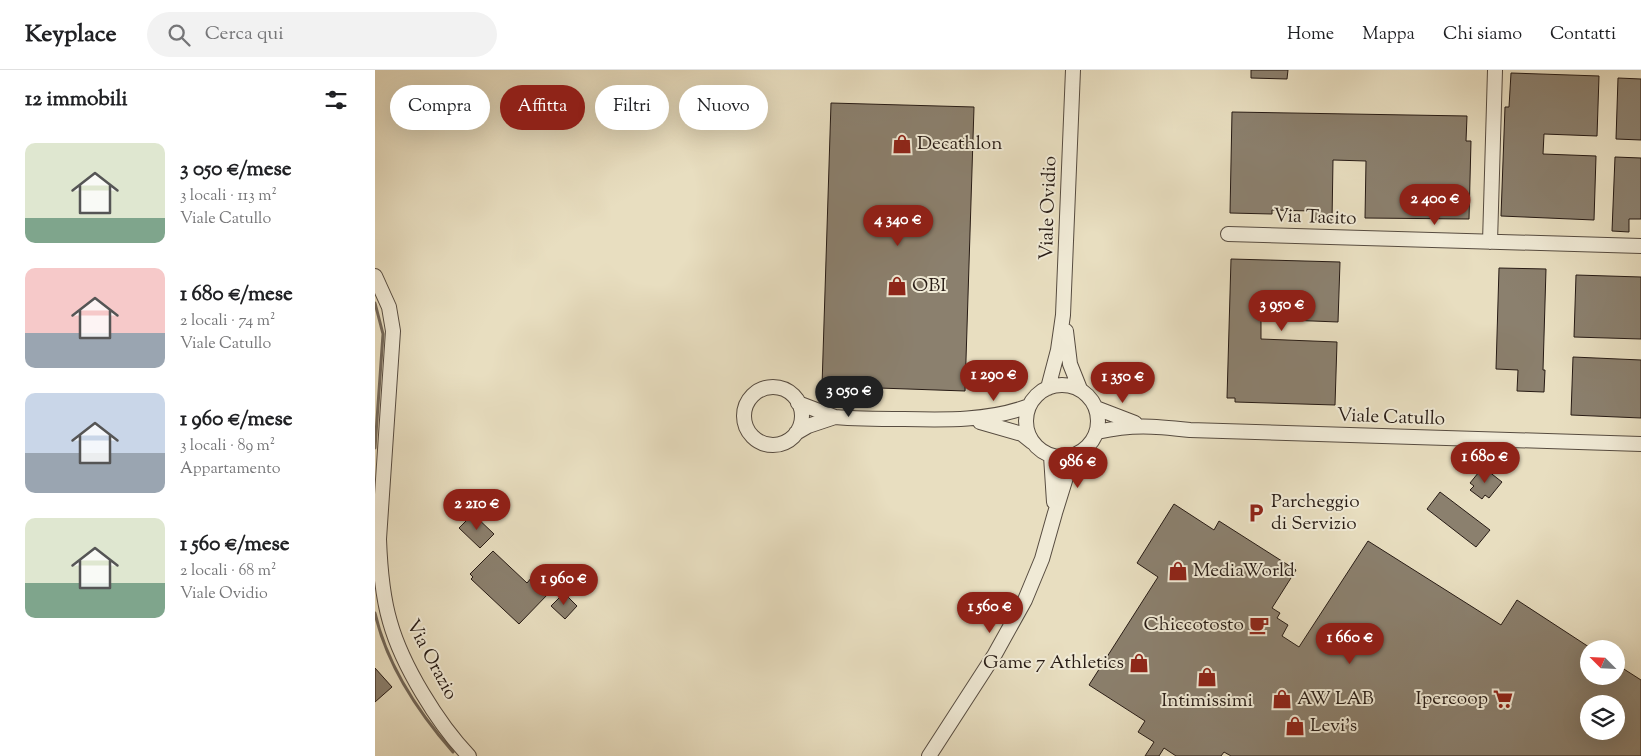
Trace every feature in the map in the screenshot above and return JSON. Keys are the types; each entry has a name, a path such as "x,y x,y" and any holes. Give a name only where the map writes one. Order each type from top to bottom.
{"street":[{"name":"Viale Ovidio","path":"1067,70 1071,101"},
{"name":"Viale Ovidio","path":"1047,388 1058,350 1063,315 1073,70"},
{"path":"1490,242 1495,70"},
{"name":"Via Tacito","path":"1228,234 1641,246"},
{"name":"Via Orazio","path":"375,276 389,307 393,332 379,539 385,604 397,643 412,674 428,701 469,756"},
{"name":"Viale Ovidio","path":"1063,315 1070,364 1080,390"},
{"path":"965,419 995,425 1022,434 1040,450 1051,456 1062,458 1073,456 1084,450 1092,442 1097,432 1096,408 1090,398 1070,385 1047,388 1033,398 1029,406 1026,424 1032,442"},
{"path":"835,417 798,402 784,390 772,387 758,391 747,402 743,416 744,423 751,436 764,444 778,445 808,426 835,417 965,419 1011,413 1029,406"},
{"path":"796,433 801,418 798,402"},
{"name":"Viale Catullo","path":"1096,408 1141,425"},
{"name":"Viale Catullo","path":"1097,432 1122,426 1141,425 1200,430 1641,444"},
{"path":"1051,456 1055,512"},
{"path":"929,756 995,654 1025,600 1042,559 1073,456"}],"building":[{"path":"1251,70 1288,70 1287,79 1251,78"},
{"path":"1511,73 1599,76 1597,136 1544,134 1543,154 1596,156 1594,220 1501,216 1505,107 1509,107"},
{"path":"1618,78 1641,79 1641,140 1616,139"},
{"name":"OBI","path":"831,103 974,107 965,391 822,386"},
{"path":"1232,112 1467,116 1466,141 1471,141 1469,219 1365,218 1366,161 1333,160 1332,221 1311,221 1311,211 1272,210 1272,214 1230,213"},
{"path":"1615,157 1641,158 1641,219 1629,219 1629,232 1612,231"},
{"path":"1231,259 1340,262 1338,322 1261,319 1261,339 1337,342 1335,405 1235,402 1235,398 1227,398"},
{"path":"1499,268 1546,269 1544,392 1517,391 1518,370 1496,369"},
{"path":"1576,275 1641,277 1641,339 1574,337"},
{"path":"1573,357 1641,360 1641,418 1571,415"},
{"path":"1483,467 1502,482 1489,498 1485,495 1482,499 1470,490 1474,486 1470,483"},
{"path":"1440,492 1490,530 1476,547 1427,509"},
{"path":"1174,504 1214,530 1219,521 1296,570 1272,608 1280,613 1277,618 1288,625 1282,636 1299,647 1368,541 1501,625 1517,600 1580,641 1580,685 1625,685 1625,670 1641,680 1641,756 1231,756 1224,752 1221,756 1176,756 1164,748 1159,756 1145,756 1154,742 1138,732 1145,721 1089,685 1158,577 1137,563"},
{"path":"473,514 494,534 480,548 459,528"},
{"path":"493,551 527,583 532,577 549,593 519,624 471,579 473,577 470,574"},
{"path":"564,593 577,606 565,619 551,606"},
{"path":"375,668 392,687 375,702"}],"waterway":[{"path":"375,303 383,334 375,448"},
{"path":"375,613 387,652 406,688 428,721 453,752"}],"place":[{"name":"Decathlon","path":"902,144"},
{"name":"OBI","path":"897,286"},
{"name":"Parcheggio di Servizio","path":"1256,513"},
{"name":"MediaWorld","path":"1178,571"},
{"name":"Chiccotosto","path":"1259,625"},
{"name":"Game 7 Athletics","path":"1139,663"},
{"name":"Intimissimi","path":"1207,677"},
{"name":"AW LAB","path":"1282,699"},
{"name":"Ipercoop","path":"1503,699"},
{"name":"Levi's","path":"1295,726"}]}
